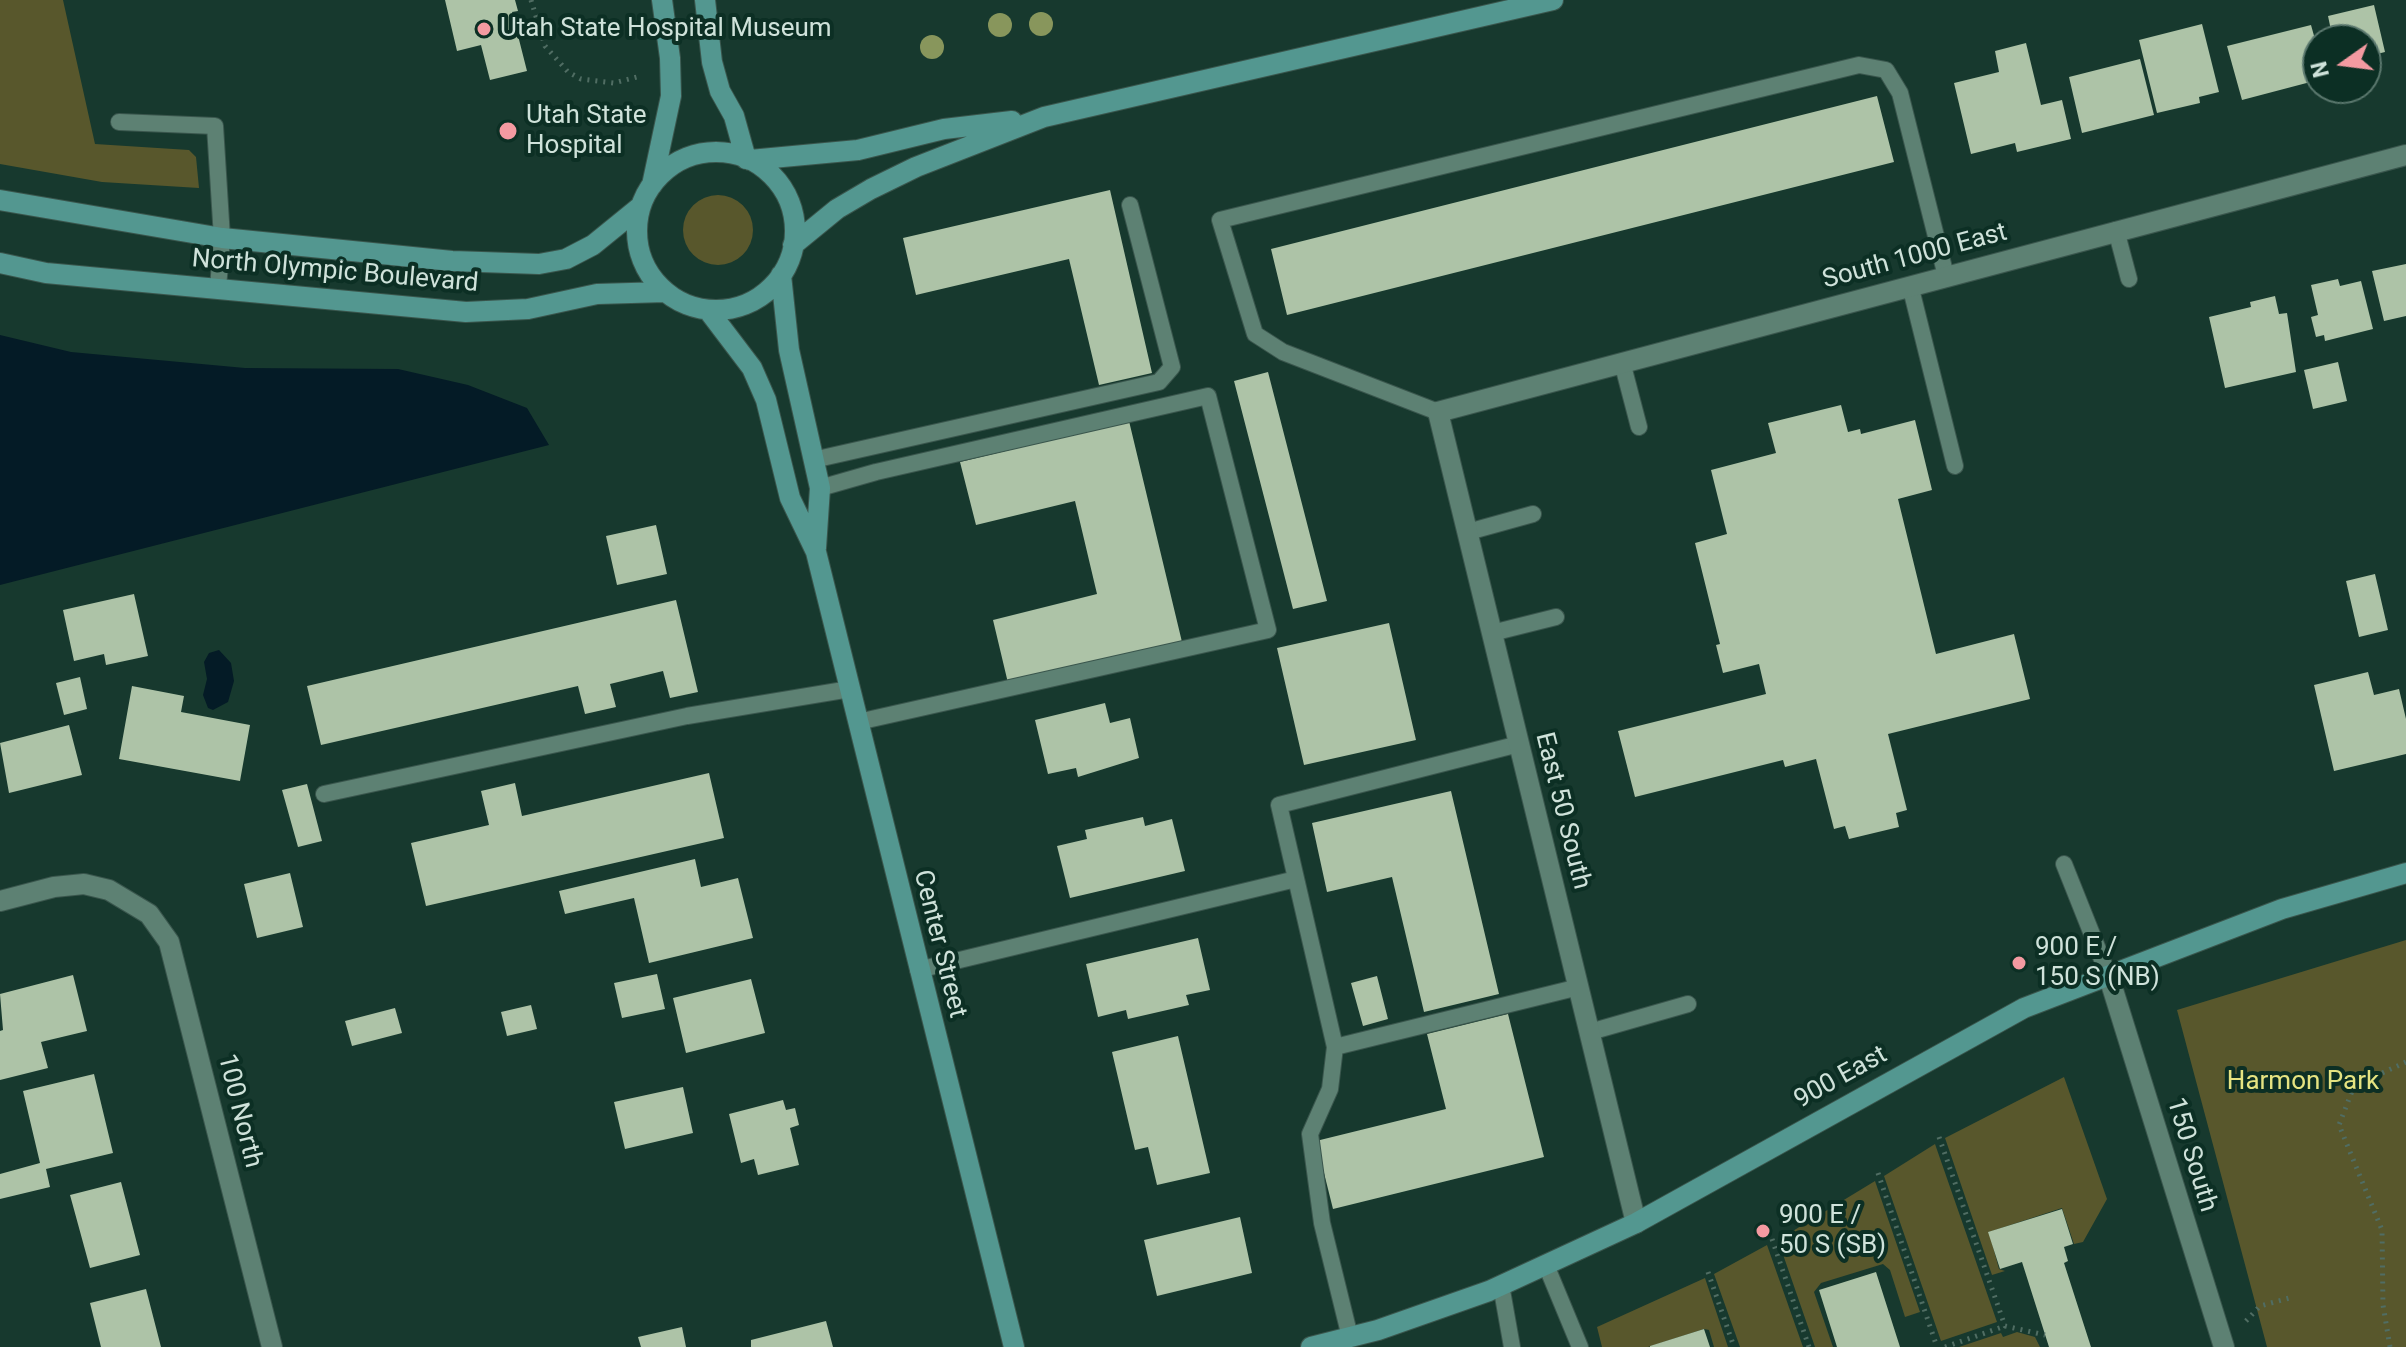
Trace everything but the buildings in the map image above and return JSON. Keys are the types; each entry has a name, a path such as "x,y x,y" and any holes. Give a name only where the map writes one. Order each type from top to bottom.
{"street":[{"path":"652,185 671,96 670,58 662,0"},
{"path":"705,0 712,62 720,91 734,116 748,159 775,179 785,193 795,227 793,245 781,275 767,291 750,303 708,310 685,305 665,292 650,274 640,253 637,229 641,206 652,185 666,169 684,158 726,153 748,159 858,150 944,129 1044,117 1553,0"},
{"path":"793,245 837,209 871,189 916,167 1044,117"},
{"name":"South 1000 East","path":"1438,412 2406,155"},
{"name":"North Olympic Boulevard","path":"0,200 222,238 452,261 539,264 566,259 593,245 641,206"},
{"name":"North Olympic Boulevard","path":"0,263 46,273 466,312 528,309 597,294 665,292"},
{"name":"Center Street","path":"781,275 789,350 820,488 816,552"},
{"name":"Center Street","path":"708,310 752,368 766,400 790,498 816,552 1014,1347"},
{"name":"East 50 South","path":"1438,412 1636,1223"},
{"name":"900 East","path":"1311,1347 1350,1337 1501,1285 1636,1223 2024,1008 2282,909 2406,873"},
{"name":"100 North","path":"0,901 54,887 84,884 109,890 132,901 149,914 169,942 272,1347"},
{"name":"150 South","path":"2109,977 2224,1347"}],"lane":[{"path":"1438,412 1283,352 1255,334 1220,220 1859,65 1886,70 1900,93 1946,276"},
{"path":"119,122 215,126 222,238 218,288"},
{"path":"813,460 1159,382 1172,367 1130,205"},
{"path":"2116,230 2129,279"},
{"path":"1910,285 1955,466"},
{"path":"1622,362 1639,427"},
{"path":"820,488 906,465 1208,396 1268,630 858,722"},
{"path":"1468,532 1533,514"},
{"path":"1492,633 1556,617"},
{"path":"324,794 687,716 850,689"},
{"path":"1350,1337 1322,1223 1310,1134 1330,1089 1335,1047 1279,805 1519,744"},
{"path":"2064,864 2109,977"},
{"path":"918,970 1296,879"},
{"path":"1335,1047 1579,987"},
{"path":"1590,1032 1688,1004"},
{"path":"1546,1265 1580,1347"},
{"path":"1501,1285 1512,1347"}],"path":[{"path":"531,0 545,46 553,60 568,72 581,79 614,83 650,74"},
{"path":"2390,1347 2383,1305 2382,1230 2339,1125 2354,1086 2406,1062"},
{"path":"1939,1137 2005,1326"},
{"path":"1878,1173 1937,1347"},
{"path":"1772,1239 1809,1347"},
{"path":"1708,1272 1734,1347"},
{"path":"2260,1306 2293,1297"},
{"path":"1945,1347 2005,1326 2045,1335"}],"green space":[{"path":"0,0 63,0 95,144 189,150 196,157 199,188 102,182 0,164"},
{"path":"718,195 743,205 753,230 743,255 718,265 693,255 683,230 693,205"},
{"name":"Harmon Park","path":"2406,940 2406,1347 2267,1347 2177,1010"},
{"path":"2064,1077 2107,1199 2083,1242 2074,1244 2062,1208 1989,1232 1999,1269 2005,1271 1992,1275 1945,1138"},
{"path":"1935,1144 1997,1322 1941,1341 1884,1176"},
{"path":"1875,1181 1920,1312 1905,1317 1890,1270 1883,1264 1821,1283 1814,1292 1833,1347 1815,1347 1778,1240"},
{"path":"1767,1245 1803,1347 1740,1347 1714,1274"},
{"path":"1705,1278 1728,1347 1714,1347 1709,1330 1704,1329 1648,1347 1602,1347 1597,1327"},
{"path":"2017,1332 2035,1337 2040,1347 1959,1347 2001,1333 2003,1337"}],"water":[{"path":"0,335 71,352 245,368 398,369 468,385 527,408 549,445 0,585"},
{"path":"219,650 231,663 234,681 228,702 213,710 208,708 203,695 207,679 204,662 209,653"}],"place":[{"name":"Utah State Hospital Museum","path":"484,29"},
{"name":"Utah State Hospital","path":"508,131"},
{"name":"900 E / 150 S (NB)","path":"2019,963"},
{"name":"900 E / 50 S (SB)","path":"1763,1231"}]}
